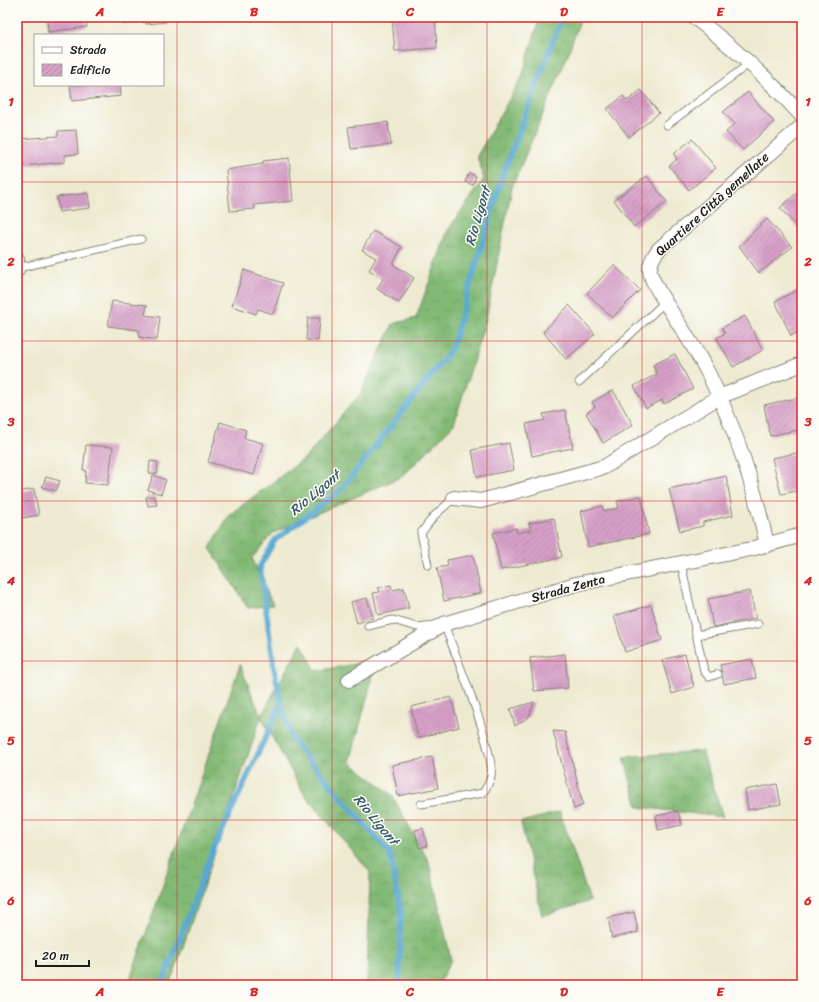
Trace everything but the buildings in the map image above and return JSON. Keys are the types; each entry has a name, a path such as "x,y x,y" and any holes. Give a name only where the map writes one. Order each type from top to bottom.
{"street":[{"path":"694,17 750,62 781,92 802,116"},
{"name":"Quartiere Città gemellate","path":"767,545 749,474 720,397 707,372 665,302 649,271 653,257 659,249 802,126"},
{"path":"454,498 482,501 604,467 720,397 802,364"},
{"name":"Strada Zenta","path":"349,680 444,624 576,584 767,545 802,536"}],"lane":[{"path":"667,125 750,62"},
{"path":"17,266 141,239"},
{"path":"579,382 665,302"},
{"path":"428,565 421,533 434,516 454,498"},
{"path":"681,563 704,671 709,676 718,674"},
{"path":"368,626 393,620 416,627 444,624 466,682 485,740 492,766 491,777 483,793 421,804"},
{"path":"696,635 758,624"}],"green space":[{"path":"540,17 581,17 565,62 512,187 486,319 454,424 403,476 273,533 252,558 273,605 248,608 210,548 229,515 305,458 361,393 393,324 416,318 448,230 484,179 477,156 522,77"},
{"path":"301,643 316,671 377,660 350,762 391,794 429,862 451,960 438,985 367,985 370,872 304,794 261,717 170,985 128,985 240,665 261,716"},
{"path":"702,751 723,817 638,807 624,757"},
{"path":"560,812 590,901 542,916 521,822"}],"waterway":[{"name":"Rio Ligont","path":"399,985 401,913 390,854 292,740 281,704 274,667 260,566 275,540 341,490 451,350 502,177 562,17"},
{"path":"162,985 212,853 281,704"}]}
